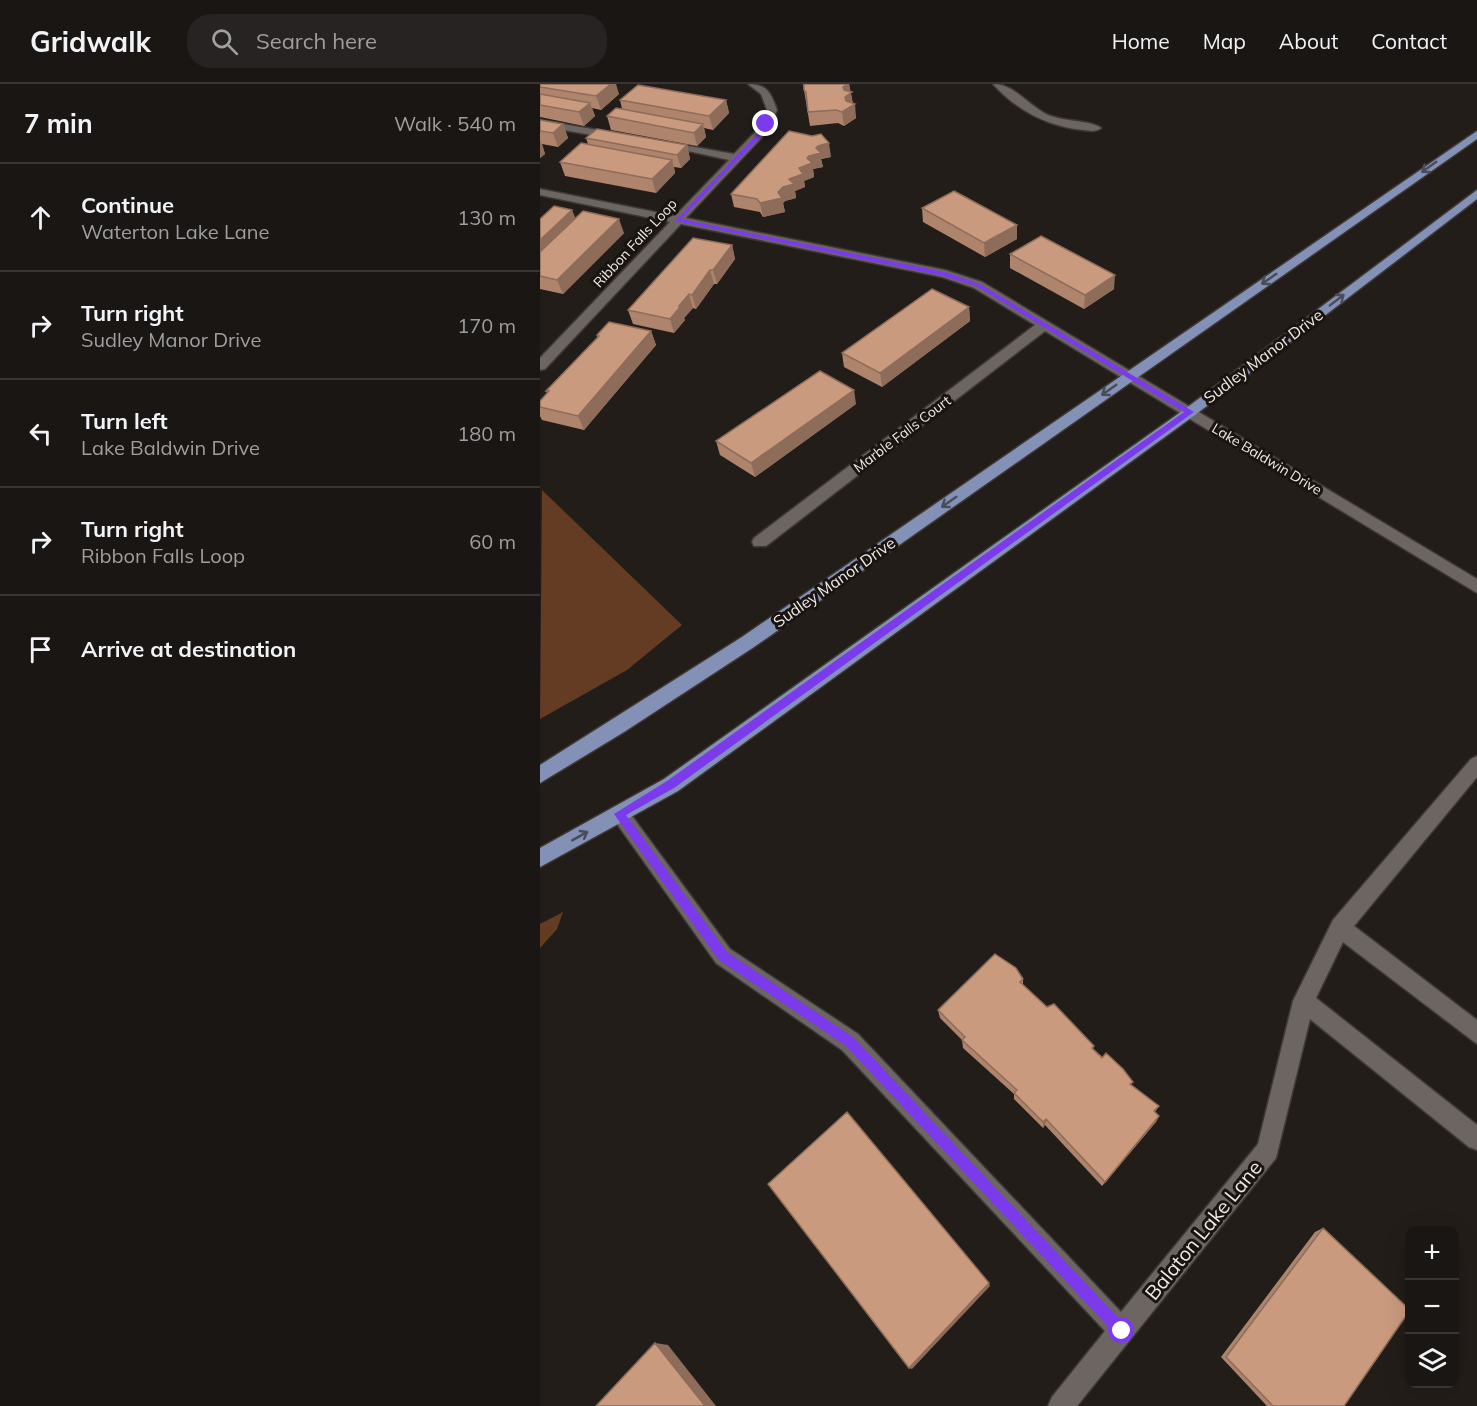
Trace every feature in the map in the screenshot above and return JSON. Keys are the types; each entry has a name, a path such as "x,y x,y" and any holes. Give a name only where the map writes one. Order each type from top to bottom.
{"main road":[{"name":"Sudley Manor Drive","path":"540,775 748,642 1477,134"},
{"name":"Sudley Manor Drive","path":"540,858 671,784 1190,412 1477,193"}],"street":[{"name":"Ribbon Falls Loop","path":"540,366 762,131 772,111 766,93 753,84"},
{"path":"998,84 1046,120 1065,126 1096,128"},
{"path":"540,123 633,139"},
{"path":"656,143 737,158"},
{"name":"Lake Baldwin Drive","path":"540,192 945,274 978,285 1477,587"},
{"path":"555,210 569,198"},
{"name":"Marble Falls Court","path":"760,542 1044,325"},
{"name":"Balaton Lake Lane","path":"1061,1406 1268,1150 1304,1001 1340,927 1477,764"},
{"path":"619,814 723,956 850,1042 1122,1331"},
{"path":"1340,927 1477,1033"},
{"path":"1304,1001 1477,1139"}],"shaded area":[{"path":"542,490 682,625 627,670 540,719"},
{"path":"563,912 557,929 540,948 540,924"}],"building":[{"path":"540,84 611,84 596,96 540,87"},
{"path":"804,84 848,84 843,87 844,90 852,92 845,97 846,101 855,104 842,112 836,110 808,112"},
{"path":"638,85 726,100 709,116 620,100"},
{"path":"540,94 590,103 579,112 540,105"},
{"path":"616,108 703,124 694,133 607,116"},
{"path":"540,120 563,124 553,133 540,131"},
{"path":"597,129 687,145 677,155 586,138"},
{"path":"789,131 812,136 821,134 829,143 816,148 821,153 807,158 812,163 799,168 803,174 789,179 794,184 783,187 778,192 782,198 760,203 757,199 731,194"},
{"path":"581,143 672,160 652,179 560,162"},
{"path":"954,191 1017,225 984,243 922,208"},
{"path":"554,206 572,210 540,240 540,219"},
{"path":"583,211 619,219 557,280 540,276 540,252"},
{"path":"1041,236 1115,275 1085,295 1010,254"},
{"path":"693,238 732,245 670,319 628,310"},
{"path":"932,289 969,307 880,373 842,353"},
{"path":"609,322 651,331 578,416 540,407 540,401 549,391 546,391 599,336 597,335"},
{"path":"820,371 854,390 751,463 716,441"},
{"path":"995,954 1016,968 1023,979 1020,982 1047,1007 1054,1004 1094,1046 1092,1048 1102,1058 1106,1053 1123,1069 1133,1082 1130,1084 1159,1106 1154,1111 1159,1116 1105,1182 1046,1119 1043,1122 1014,1093 1017,1090 962,1040 965,1037 938,1010"},
{"path":"847,1112 989,1283 909,1368 768,1184"},
{"path":"1323,1228 1405,1305 1405,1317 1344,1406 1273,1406 1226,1357"},
{"path":"655,1343 705,1406 596,1406"}],"route":[{"path":"766,124 762,131 677,220 945,274 978,285 1190,412 671,784 619,814 723,956 850,1042 1122,1331"}]}
